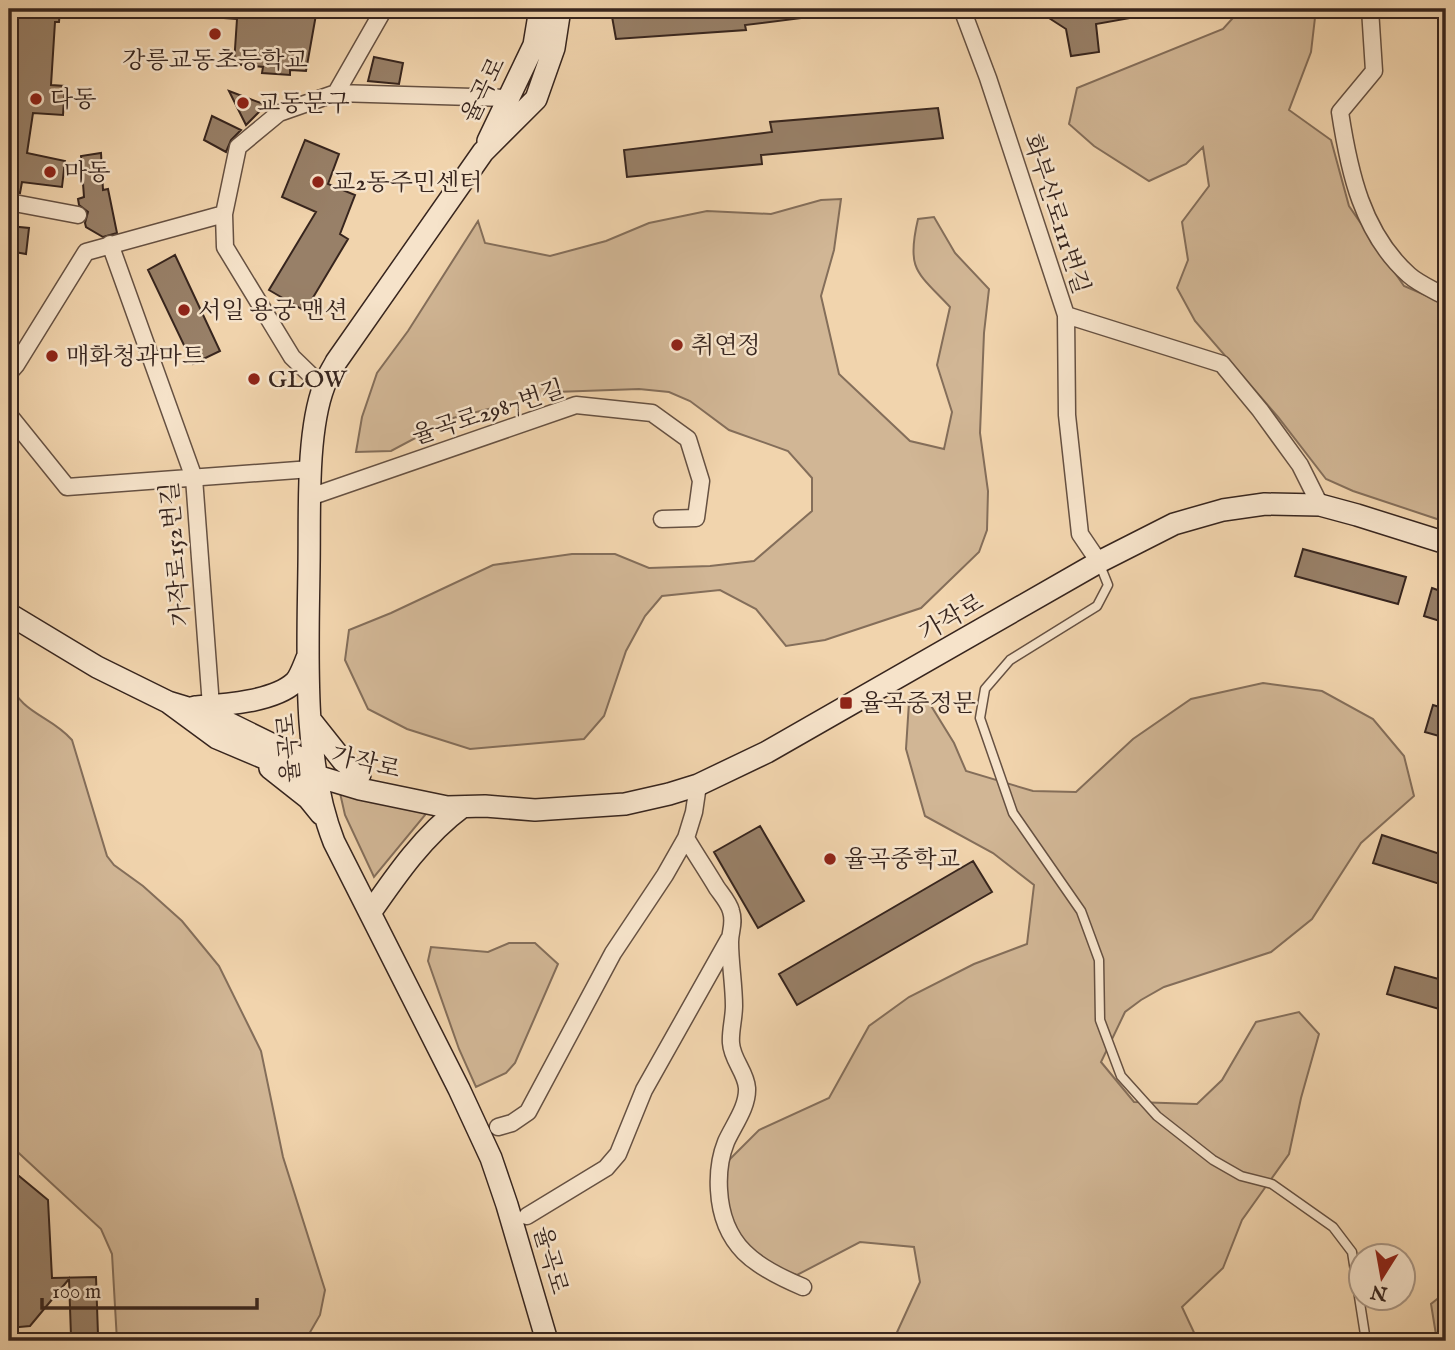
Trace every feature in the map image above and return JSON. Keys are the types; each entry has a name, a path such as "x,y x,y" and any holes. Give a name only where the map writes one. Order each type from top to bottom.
{"street":[{"path":"336,93 384,9"},
{"name":"율곡로","path":"483,152 534,45 540,9"},
{"name":"율곡로","path":"547,1341 491,1158 334,842 325,818 315,771 308,656 311,469 315,425 323,387 336,362 483,152 536,99 554,48 560,9"},
{"name":"화부산로111번길","path":"962,9 988,78 1066,315 1222,364 1300,465 1320,505"},
{"path":"1370,9 1374,71 1340,112 1347,157 1364,214 1381,241 1409,275 1446,297"},
{"path":"323,387 292,357 225,247 224,214 238,147 279,113 336,93 507,98"},
{"path":"9,202 78,215"},
{"path":"9,373 86,252 224,214"},
{"name":"가작로152번길","path":"110,244 194,478 211,706"},
{"path":"1066,315 1067,415 1080,534 1099,562"},
{"name":"율곡로2987번길","path":"310,497 576,405 652,413 688,439 701,481 696,518 662,519"},
{"path":"9,415 67,488 311,469"},
{"name":"가작로","path":"177,705 216,738 315,771 447,807 485,806 535,810 625,804 698,785 767,752 1099,562 1174,523 1223,510 1265,505 1320,505 1446,544"},
{"name":"가작로","path":"9,614 97,667 177,705 214,716 315,771 360,774 485,806"},
{"path":"177,705 211,706 248,702 296,682 308,656"},
{"path":"312,720 343,761 360,774"},
{"path":"216,738 278,772 308,798 325,818"},
{"path":"498,1127 512,1123 528,1112 613,953 665,876 685,838 694,812 698,785"},
{"path":"370,913 414,853 447,817 462,807"},
{"path":"527,1216 606,1168 618,1154 644,1090 730,939 733,927 731,909 685,838"},
{"path":"730,939 734,1004 734,1026 730,1040 747,1089 744,1107 724,1145 718,1173 720,1206 724,1225 734,1241 755,1262 774,1275 803,1287"}],"lane":[{"path":"1099,562 1108,585 1097,606 1010,660 985,690 980,718 1013,813 1082,911 1099,960 1100,1020 1121,1076 1157,1116 1213,1160 1241,1177 1272,1184 1333,1227 1352,1252 1366,1341"}],"shaded area":[{"path":"1241,9 1316,9 1311,52 1289,110 1331,140 1349,206 1404,286 1446,304 1446,522 1353,491 1326,479 1278,417 1195,321 1177,288 1188,260 1182,222 1209,186 1203,147 1186,164 1149,181 1094,146 1069,124 1077,88 1223,29"},
{"path":"841,199 834,250 821,296 839,374 910,441 944,449 952,412 937,365 950,307 917,269 913,249 918,219 934,217 955,253 989,289 984,333 980,433 988,491 987,530 979,552 921,608 825,640 786,646 756,609 720,590 662,596 645,616 626,651 604,716 584,739 470,749 407,729 368,709 345,660 349,630 493,565 572,554 615,554 649,568 754,561 812,511 812,478 788,451 729,430 690,401 669,392 639,389 555,392 453,418 391,451 356,452 362,417 377,373 408,331 478,221 485,243 550,256 606,241 649,223 707,211 771,214 821,200"},
{"path":"9,680 14,692 28,708 72,740 107,856 114,865 143,886 182,921 219,966 261,1051 283,1157 325,1290 320,1315 305,1341 117,1341 112,1254 101,1229 9,1144"},
{"path":"1263,683 1322,691 1373,719 1404,756 1414,796 1361,843 1312,919 1271,952 1164,987 1141,1000 1125,1012 1101,1062 1134,1102 1197,1104 1222,1080 1256,1022 1299,1012 1319,1034 1289,1154 1242,1220 1223,1268 1182,1307 1198,1341 893,1341 920,1282 914,1247 860,1242 797,1275 746,1260 717,1218 724,1165 759,1130 829,1098 869,1026 909,997 974,964 1027,944 1034,885 993,853 925,816 906,749 909,702 925,696 954,743 966,771 1033,791 1076,792 1133,739 1191,699"},
{"path":"340,793 430,809 374,877 345,815"},
{"path":"509,943 535,943 558,964 515,1063 506,1073 476,1087 459,1049 428,961 431,947 488,952"},
{"path":"1446,1292 1446,1341 1437,1341 1431,1304"}],"building":[{"path":"9,9 60,9 59,22 55,22 51,85 65,86 63,115 33,113 27,153 65,161 62,187 22,182 20,193 9,191"},
{"path":"211,9 317,9 306,71 290,70 290,75 262,73 263,67 234,64 237,19 211,17"},
{"path":"817,9 818,16 745,25 746,30 616,39 611,11"},
{"path":"1035,9 1146,9 1147,15 1096,24 1099,52 1071,56 1066,29"},
{"path":"374,57 403,63 399,84 368,81"},
{"path":"229,91 266,105 246,125"},
{"path":"938,108 943,138 761,155 762,164 627,177 624,150 772,132 770,122"},
{"path":"212,116 241,130 231,140 226,152 204,140"},
{"path":"305,140 339,154 328,184 355,195 340,234 348,239 305,311 269,290 316,212 282,197"},
{"path":"101,153 103,190 108,189 117,233 103,237 86,227 88,212 79,205 78,199 84,197 81,156"},
{"path":"9,226 29,228 26,254 9,251"},
{"name":"서일 용궁 맨션","path":"175,255 220,351 193,364 148,270"},
{"path":"1303,549 1406,577 1398,604 1295,576"},
{"path":"1432,588 1446,593 1446,623 1424,616"},
{"path":"1433,705 1446,709 1446,738 1425,732"},
{"path":"760,826 804,901 758,928 714,852"},
{"path":"1382,835 1446,856 1446,886 1373,863"},
{"path":"973,861 992,892 797,1005 779,974"},
{"path":"1395,967 1446,981 1446,1011 1387,994"},
{"path":"9,1176 19,1176 48,1200 52,1278 96,1277 98,1335 71,1336 69,1279 30,1326 9,1328"}],"place":[{"name":"강릉교동초등학교","path":"215,34"},
{"name":"다동","path":"36,99"},
{"name":"교동문구","path":"243,103"},
{"name":"마동","path":"50,172"},
{"name":"교2동주민센터","path":"318,182"},
{"name":"서일 용궁 맨션","path":"184,310"},
{"name":"취연정","path":"677,345"},
{"name":"매화청과마트","path":"52,356"},
{"name":"GLOW","path":"254,379"},
{"name":"율곡중정문","path":"846,703"},
{"name":"율곡중학교","path":"830,859"}]}
